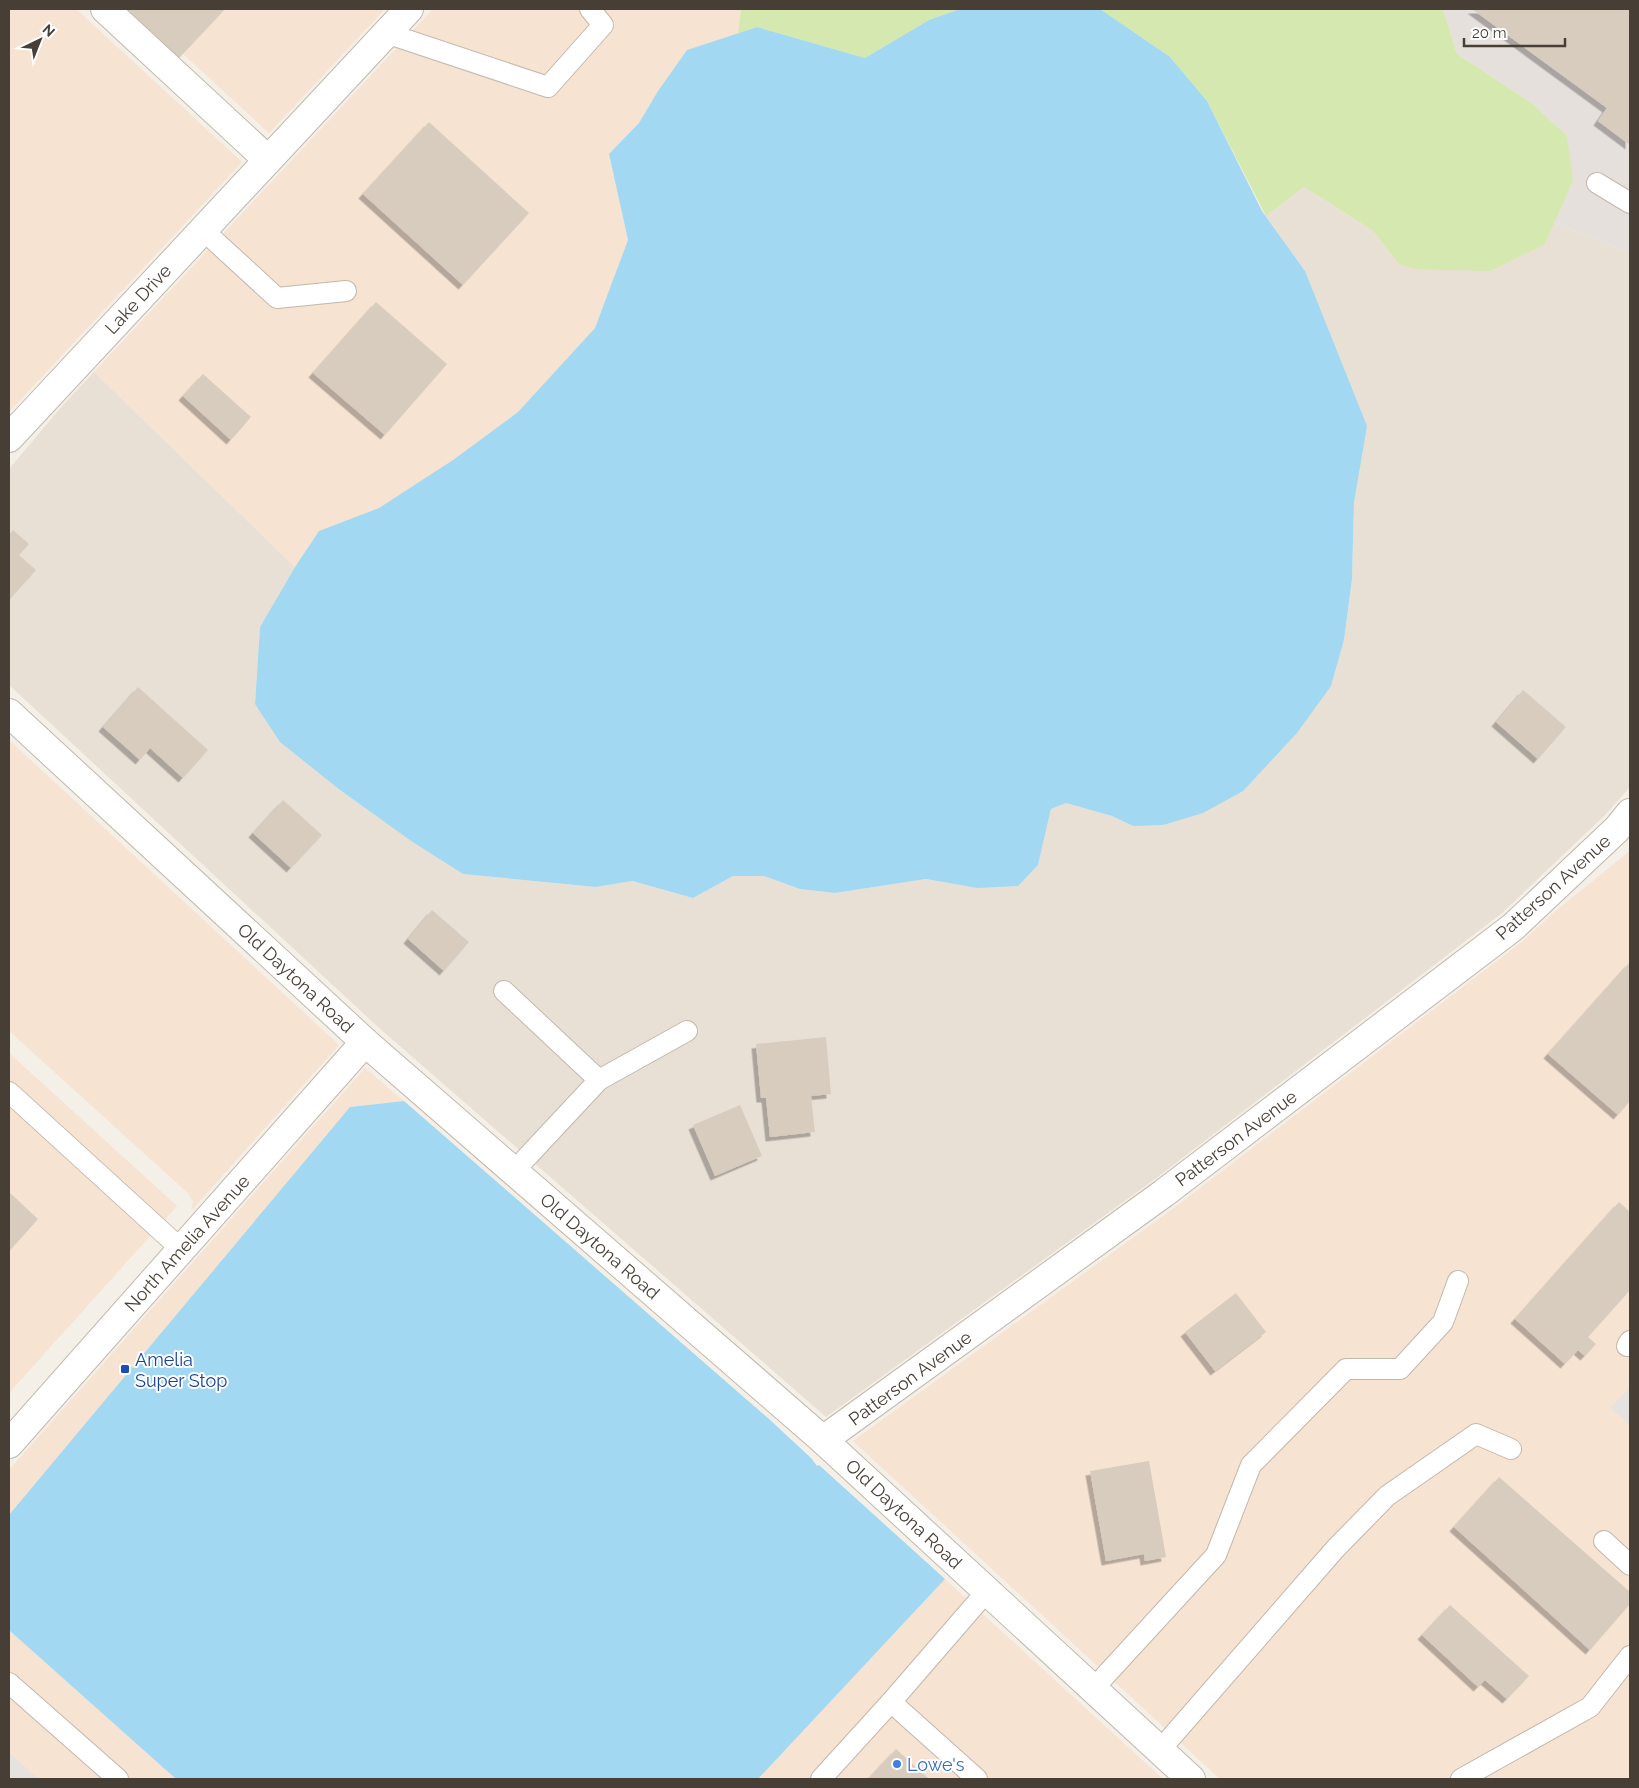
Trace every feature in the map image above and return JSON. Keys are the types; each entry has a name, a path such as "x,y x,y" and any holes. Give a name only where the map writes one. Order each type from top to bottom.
{"street":[{"path":"105,9 268,160"},
{"name":"Lake Drive","path":"9,438 409,9"},
{"name":"Old Daytona Road","path":"9,713 365,1042 823,1440 1191,1779"},
{"name":"Patterson Avenue","path":"823,1440 1164,1193 1513,927 1616,829 1630,813"},
{"name":"North Amelia Avenue","path":"9,1444 365,1042"}],"lane":[{"path":"386,33 548,86 603,24 590,9"},
{"path":"1596,183 1630,203"},
{"path":"203,230 277,298 346,291"},
{"path":"504,991 599,1080"},
{"path":"514,1171 599,1080 687,1031"},
{"path":"9,1092 181,1249"},
{"path":"1093,1689 1216,1555 1251,1465 1346,1369 1400,1369 1443,1322 1458,1281"},
{"path":"1160,1750 1336,1548 1387,1496 1476,1434 1511,1449"},
{"path":"1604,1540 1630,1565"},
{"path":"821,1779 891,1702 987,1590"},
{"path":"1461,1779 1590,1707 1630,1656"},
{"path":"9,1683 118,1779"},
{"path":"891,1702 977,1779"}],"shaded area":[{"path":"9,9 76,9 242,162 9,412"},
{"path":"134,9 385,9 269,133"},
{"path":"433,9 741,9 738,33 687,50 658,91 639,123 609,154 628,240 595,328 518,412 453,460 379,508 319,531 295,567 94,372"},
{"path":"1443,9 1630,9 1630,253 1554,223 1573,181 1530,102 1457,54"},
{"path":"1304,187 1372,230 1399,264 1545,244 1554,223 1630,253 1630,787 1604,816 1502,913 1155,1179 826,1417 378,1027 9,685 9,469 63,405 94,372 295,567 260,627 255,704 340,790 411,841 463,874 596,887 631,881 693,898 733,876 764,876 800,889 835,893 926,879 977,888 1038,865 1051,809 1066,803 1112,816 1133,826 1331,686 1344,640 1352,579 1354,502 1305,271 1266,216"},
{"path":"9,740 339,1045 191,1211 193,1202 189,1194 9,1031"},
{"path":"1630,851 1630,1779 1220,1779 853,1441 1174,1208 1523,941 1558,909"},
{"path":"9,1053 177,1206 9,1393"},
{"path":"365,1068 404,1101 350,1107 9,1515 9,1470"},
{"path":"1630,1387 1630,1425 1611,1408"},
{"path":"945,1579 973,1605 1163,1779 758,1779"},
{"path":"9,1630 176,1779 9,1779"},
{"path":"9,1753 39,1779 9,1779"}],"green space":[{"path":"741,9 960,9 929,20 865,58 757,27 738,33"},
{"path":"1100,9 1443,9 1457,54 1530,102 1567,136 1573,181 1545,244 1490,271 1414,269 1399,264 1372,230 1304,187 1266,216 1207,101 1170,57"}],"water":[{"path":"960,9 1100,9 1170,57 1207,101 1262,211 1305,271 1367,426 1354,502 1352,579 1344,640 1331,686 1297,733 1243,791 1203,813 1163,825 1133,826 1112,816 1066,803 1051,809 1038,865 1018,886 977,888 926,879 835,893 800,889 764,876 733,876 693,898 632,881 596,887 463,874 411,841 340,790 280,742 255,704 260,627 295,567 319,531 379,508 453,460 518,412 595,328 628,240 609,154 639,123 658,91 687,50 757,27 865,58 929,20"},
{"path":"404,1101 769,1419 811,1458 817,1466 819,1465 945,1579 758,1779 176,1779 9,1630 9,1515 350,1107"}],"building":[{"path":"123,9 225,9 178,59"},
{"path":"1472,9 1630,9 1630,145 1598,121 1607,108"},
{"path":"429,122 529,213 463,285 363,194"},
{"path":"376,302 447,364 385,435 313,373"},
{"path":"203,374 251,417 231,440 183,396"},
{"path":"13,530 29,544 19,555 36,570 9,600 9,535"},
{"path":"138,687 208,750 183,778 150,748 140,760 103,727"},
{"path":"1523,690 1566,727 1538,759 1496,722"},
{"path":"283,800 322,835 291,868 253,833"},
{"path":"432,910 469,942 444,971 408,939"},
{"path":"1630,962 1630,1101 1618,1115 1548,1054"},
{"path":"826,1037 831,1094 811,1096 815,1132 770,1137 766,1098 761,1098 756,1044"},
{"path":"740,1105 762,1156 715,1176 693,1125"},
{"path":"9,1192 38,1219 11,1249 9,1247"},
{"path":"1619,1202 1630,1212 1630,1290 1588,1337 1596,1344 1585,1356 1578,1350 1565,1364 1515,1319"},
{"path":"1236,1293 1266,1332 1215,1371 1185,1332"},
{"path":"1149,1461 1166,1557 1145,1561 1144,1554 1106,1561 1090,1471"},
{"path":"1499,1477 1630,1592 1630,1604 1590,1650 1454,1527"},
{"path":"1450,1605 1529,1676 1507,1699 1485,1680 1478,1687 1422,1635"},
{"name":"Lowe's","path":"896,1749 929,1779 868,1779"}],"place":[{"name":"Amelia Super Stop","path":"125,1369"},
{"name":"Lowe's","path":"897,1764"}]}
